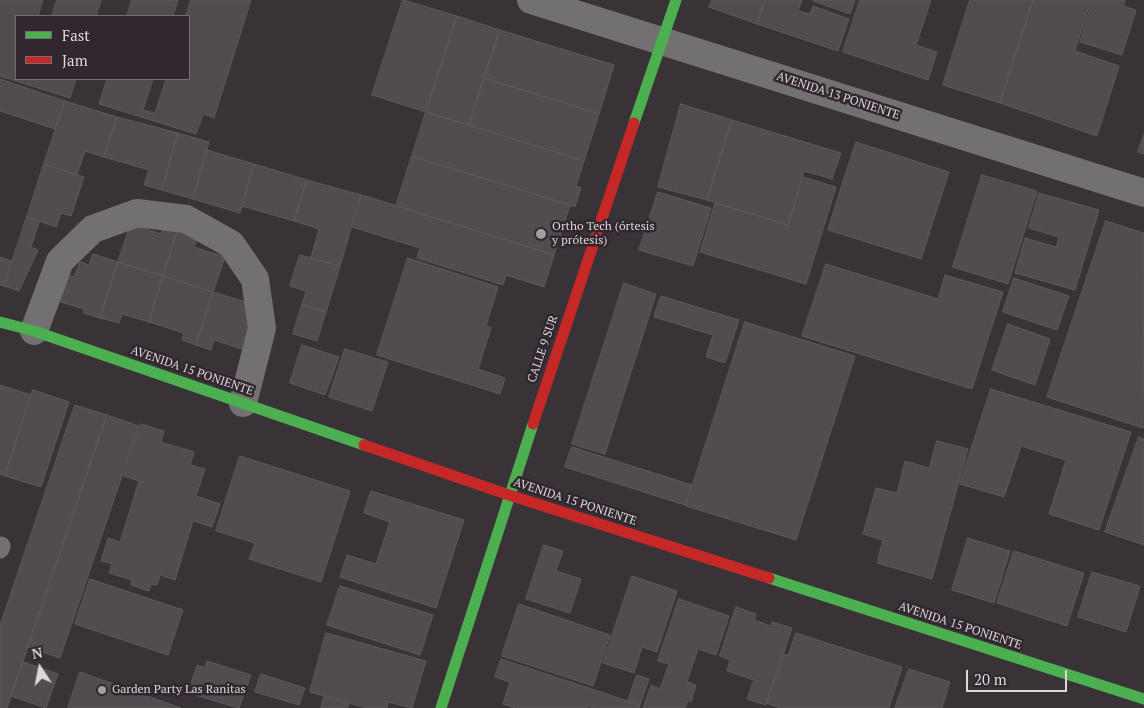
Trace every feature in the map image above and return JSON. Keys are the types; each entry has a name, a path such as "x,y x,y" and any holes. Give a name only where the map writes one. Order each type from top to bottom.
{"street":[{"name":"AVENIDA 13 PONIENTE","path":"532,0 1144,193"},
{"name":"CALLE 9 SUR","path":"441,708 509,495 676,0"},
{"path":"34,331 60,261 93,229 137,214 186,219 231,244 255,278 262,328 243,403"},
{"name":"AVENIDA 15 PONIENTE","path":"0,322 34,331 509,495 1144,699"}],"building":[{"path":"0,0 43,0 38,15 15,15 15,80 76,80 70,98 0,76"},
{"path":"57,0 101,0 96,15 52,15"},
{"path":"132,0 178,0 173,15 127,15"},
{"path":"191,0 251,0 214,118 203,114 196,134 99,104 107,80 153,80 143,110 155,113 166,80 190,80 190,15 186,15"},
{"path":"403,0 457,16 426,112 372,95"},
{"path":"712,0 765,0 757,24 709,7"},
{"path":"765,0 802,0 798,11 810,14 813,6 849,19 838,51 757,24"},
{"path":"814,0 855,0 850,14"},
{"path":"860,0 931,0 916,45 937,52 928,80 843,52"},
{"path":"970,0 1033,0 1000,103 943,85"},
{"path":"1033,0 1091,0 1075,51 1119,66 1097,136 1000,103"},
{"path":"1093,0 1125,0 1123,6 1136,10 1122,55 1080,42"},
{"path":"457,16 500,30 469,125 426,112"},
{"path":"500,30 614,65 599,114 484,78"},
{"path":"484,78 599,114 584,161 469,125"},
{"path":"0,79 65,101 55,129 0,111"},
{"path":"65,101 117,117 104,157 85,151 77,175 44,164"},
{"path":"681,104 732,120 707,200 658,187"},
{"path":"426,112 584,161 576,186 581,188 575,207 412,156"},
{"path":"117,117 178,133 162,190 144,185 149,170 104,157"},
{"path":"732,120 841,153 832,179 804,171 788,225 707,200"},
{"path":"178,133 209,142 193,199 162,190"},
{"path":"1144,134 1144,154 1138,152"},
{"path":"856,142 949,172 921,259 828,230"},
{"path":"207,150 254,164 240,213 193,199"},
{"path":"412,156 570,205 554,255 396,206"},
{"path":"44,164 84,177 71,216 61,213 56,227 27,217"},
{"path":"254,164 307,180 294,221 242,206"},
{"path":"982,175 1037,191 1008,284 953,267"},
{"path":"803,177 836,187 806,284 700,252 715,203 788,225"},
{"path":"307,180 361,195 340,266 311,258 319,229 294,221"},
{"path":"658,192 711,208 693,266 639,250"},
{"path":"1039,193 1099,210 1075,290 1015,273 1025,238 1056,247 1059,237 1029,228"},
{"path":"362,195 554,255 544,287 506,275 503,285 417,258 420,248 352,227"},
{"path":"27,217 39,222 31,247 38,250 19,291 4,286"},
{"path":"1106,221 1144,233 1143,428 1047,397"},
{"path":"131,224 161,234 164,225 178,229 163,276 118,262"},
{"path":"178,229 198,236 194,247 225,257 213,292 163,276"},
{"path":"93,254 118,262 100,318 83,313 84,309 54,300 62,273 74,277 80,262 89,265"},
{"path":"300,255 340,266 326,312 302,305 306,291 290,286"},
{"path":"0,257 12,261 4,286 0,285"},
{"path":"408,258 498,287 486,326 491,328 478,369 505,378 500,394 377,355"},
{"path":"118,262 163,276 149,322 122,314 119,323 100,318"},
{"path":"826,264 938,299 945,275 1003,292 972,389 802,336"},
{"path":"163,276 213,292 196,345 182,340 184,333 149,322"},
{"path":"1014,278 1069,296 1057,330 1003,312"},
{"path":"624,283 656,294 605,454 572,444"},
{"path":"213,292 252,304 245,322 253,325 245,350 214,340 211,350 196,345"},
{"path":"661,296 739,320 725,363 706,357 713,335 654,317"},
{"path":"302,305 326,312 317,341 293,334"},
{"path":"745,322 855,356 796,540 686,506"},
{"path":"1008,324 1050,339 1035,385 992,370"},
{"path":"302,345 339,357 325,395 290,383"},
{"path":"345,349 388,362 372,411 329,397"},
{"path":"0,385 31,395 5,476 0,474"},
{"path":"991,389 1131,432 1099,530 1049,514 1066,460 1021,446 1004,497 960,484"},
{"path":"33,390 69,402 41,487 5,476"},
{"path":"75,405 107,415 7,708 0,708 0,626"},
{"path":"107,415 139,426 60,658 28,647"},
{"path":"141,424 164,431 161,442 194,452 190,465 205,469 196,496 220,504 212,527 193,521 175,580 160,575 157,585 151,584 149,591 131,585 132,580 109,573 112,564 101,561 108,538 120,542 139,481 124,476"},
{"path":"1139,437 1144,439 1144,545 1105,532"},
{"path":"937,441 968,449 932,579 877,563 883,540 863,534 876,488 897,493 905,461 929,468"},
{"path":"572,447 692,485 685,505 565,467"},
{"path":"240,456 350,491 321,582 249,559 255,543 216,531"},
{"path":"371,491 464,520 436,608 340,577 347,555 376,564 390,522 364,513"},
{"path":"968,538 1010,551 994,603 952,590"},
{"path":"544,545 563,551 556,571 581,579 570,613 526,599"},
{"path":"1014,551 1084,573 1067,626 997,603"},
{"path":"1092,572 1140,586 1126,632 1078,617"},
{"path":"632,576 677,591 657,652 642,647 634,673 603,663"},
{"path":"90,579 183,610 168,655 75,624"},
{"path":"340,586 433,615 420,655 327,625"},
{"path":"679,599 729,616 716,655 698,649 687,682 696,685 691,702 688,700 685,708 643,708 651,685 660,689 669,664 658,661"},
{"path":"519,604 610,635 593,686 502,656"},
{"path":"736,607 756,614 754,620 771,626 772,622 792,628 766,705 747,699 754,680 727,671 730,660 720,656"},
{"path":"326,633 426,661 412,708 388,702 387,708 367,708 310,692"},
{"path":"796,633 902,667 889,708 781,708 766,703 783,654 788,655"},
{"path":"501,659 640,705 639,708 594,708 587,706 587,708 515,708 503,704 510,682 495,677"},
{"path":"207,661 251,675 239,708 188,693 197,665 205,668"},
{"path":"23,662 58,674 46,708 11,696"},
{"path":"909,669 950,682 942,708 895,708"},
{"name":"Garden Party Las Ranitas","path":"80,672 181,708 68,708"},
{"path":"261,674 305,688 299,705 255,692"},
{"path":"637,675 649,679 640,705 628,701"},
{"path":"324,697 349,704 347,708 321,708"}],"traffic: fast":[{"path":"634,123 676,0"},
{"path":"0,322 34,331 364,445"},
{"path":"441,708 533,424"},
{"path":"769,578 1144,699"}],"traffic: jam":[{"path":"533,424 634,123"},
{"path":"364,445 509,495 769,578"}],"place":[{"name":"Ortho Tech (órtesis y prótesis)","path":"541,234"},
{"name":"Garden Party Las Ranitas","path":"102,690"}]}
